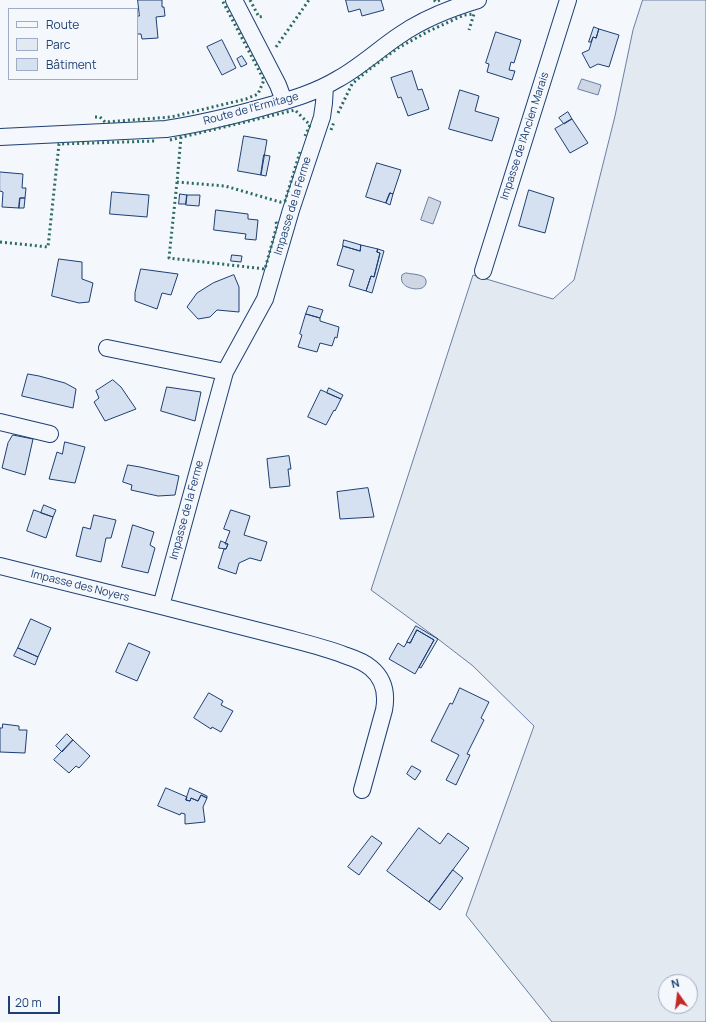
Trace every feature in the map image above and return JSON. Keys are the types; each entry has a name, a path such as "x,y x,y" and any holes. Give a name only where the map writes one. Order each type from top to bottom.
{"street":[{"path":"234,0 278,84 284,101"},
{"name":"Route de l'Ermitage","path":"0,137 166,129 212,121 284,101 304,95 338,80 414,26 450,10 478,0"},
{"name":"Impasse de l'Ancien Marais","path":"482,271 568,0"},
{"name":"Impasse de la Ferme","path":"161,606 225,372 265,299 291,210 322,117 325,86"},
{"path":"107,348 225,372"},
{"path":"0,422 50,434"},
{"name":"Impasse des Noyers","path":"0,566 161,606"},
{"path":"161,606 322,647 358,660 371,668 382,682 386,701 362,790"}],"green space":[{"path":"643,0 706,0 706,1022 552,1022 466,915 534,726 473,666 371,590 473,275 553,299 574,280 615,116 633,30"}],"shaded area":[{"path":"582,79 601,85 598,95 578,89"},
{"path":"429,197 441,202 433,224 421,220"},
{"path":"406,273 424,277 426,280 425,286 415,289 404,285 401,279 402,275"}],"building":[{"path":"138,0 162,0 162,7 164,7 165,16 156,17 158,38 142,39 141,34 138,34"},
{"path":"346,0 381,0 384,10 362,16 360,9 349,12"},
{"path":"594,27 599,29 596,38 593,37 591,42 589,42"},
{"path":"599,29 619,35 609,67 598,64 590,68 582,53 589,50 593,37 596,38"},
{"path":"496,32 521,40 514,63 511,62 509,70 515,71 512,80 487,72 489,64 486,63"},
{"path":"222,40 236,68 222,75 207,47"},
{"path":"242,56 247,64 241,67 237,59"},
{"path":"412,71 418,90 422,89 429,109 408,116 401,97 398,98 391,78"},
{"path":"460,90 479,96 475,111 499,118 492,141 449,129"},
{"path":"568,112 572,119 564,124 559,118"},
{"path":"572,119 588,143 570,153 555,129"},
{"path":"244,136 267,140 261,175 238,171"},
{"path":"264,155 270,156 266,176 261,175"},
{"path":"377,163 401,170 393,194 390,193 386,203 366,197"},
{"path":"0,172 23,174 22,188 26,188 25,198 20,198 19,208 2,207 3,192 0,191"},
{"path":"529,190 554,198 545,233 519,226"},
{"path":"112,192 149,195 147,217 110,214"},
{"path":"390,193 393,194 390,205 386,203"},
{"path":"180,194 187,195 186,204 179,204"},
{"path":"187,195 200,195 199,206 186,205"},
{"path":"20,198 25,198 24,208 19,208"},
{"path":"216,210 248,214 248,219 258,220 256,240 245,239 246,234 214,230"},
{"path":"344,240 361,245 360,251 343,246"},
{"path":"361,245 378,249 377,252 380,253 374,277 371,276 366,291 349,286 354,270 337,265 343,246 360,251"},
{"path":"378,249 384,251 372,293 366,291 371,276 374,277 380,253 377,252"},
{"path":"232,255 242,256 241,262 231,261"},
{"path":"59,259 82,262 82,279 93,283 89,302 79,303 52,296"},
{"path":"141,269 178,274 171,295 162,293 157,309 135,301 135,293"},
{"path":"234,275 239,287 239,312 217,310 210,317 198,319 187,307 197,293 213,283"},
{"path":"309,306 323,310 320,318 306,314"},
{"path":"306,314 320,318 320,321 339,327 337,338 335,337 332,346 320,343 317,352 298,347"},
{"path":"28,374 65,383 76,389 73,408 22,396"},
{"path":"113,380 121,387 136,409 105,421 94,402 99,398 96,391"},
{"path":"167,387 201,392 195,421 161,411"},
{"path":"329,388 343,395 341,399 327,393"},
{"path":"321,390 341,399 326,425 308,417"},
{"path":"13,435 33,439 25,475 2,468 8,443"},
{"path":"65,442 85,447 75,483 49,479 57,452 62,454"},
{"path":"289,456 291,469 288,469 290,486 270,488 267,459"},
{"path":"128,465 179,476 175,495 158,496 131,490 132,485 123,482"},
{"path":"368,488 374,517 340,519 337,492"},
{"path":"44,505 56,510 53,517 41,513"},
{"path":"34,510 53,517 46,538 27,531"},
{"path":"231,510 250,516 244,535 267,542 261,561 250,558 239,563 236,574 218,568 224,549 226,549 228,544 225,544 230,531 224,529"},
{"path":"94,515 116,520 111,538 106,538 101,562 76,556 83,527 90,529"},
{"path":"133,525 154,532 150,545 155,548 148,573 122,567"},
{"path":"221,541 228,544 226,549 219,548"},
{"path":"31,619 51,628 38,657 18,648"},
{"path":"416,626 438,639 421,668 419,667 434,640 417,630 410,643 407,642"},
{"path":"417,630 434,640 415,674 389,659 398,643 404,647 407,642 410,643"},
{"path":"129,643 150,652 137,681 116,672"},
{"path":"18,648 38,657 35,665 14,656"},
{"path":"460,688 489,702 481,718 484,720 467,754 470,755 456,785 446,780 459,755 431,741 450,703 452,704"},
{"path":"209,693 223,701 221,705 233,711 221,732 212,727 211,729 194,718"},
{"path":"3,724 19,726 19,730 27,730 25,753 0,752 0,728 2,728"},
{"path":"67,734 73,740 62,752 56,746"},
{"path":"73,740 90,756 79,768 76,766 69,773 54,760"},
{"path":"412,766 421,771 415,780 407,774"},
{"path":"166,788 187,797 186,800 190,801 191,798 198,801 201,795 207,798 203,807 205,822 185,824 185,814 181,813 180,815 158,806"},
{"path":"190,788 207,796 207,798 201,795 198,801 191,798 190,801 186,800"},
{"path":"419,828 440,844 448,833 469,848 429,902 387,871"},
{"path":"372,836 382,843 359,875 348,867"},
{"path":"453,870 463,878 440,910 429,902"}],"hedge":[{"path":"95,117 100,117 105,122 171,117 246,99 258,94 264,80 222,0"},
{"path":"250,0 259,17 264,16"},
{"path":"276,47 309,0"},
{"path":"434,0 436,2 440,0"},
{"path":"338,113 352,84 398,48 429,31 464,15 474,14 469,30"},
{"path":"170,140 295,110 310,125 305,136"},
{"path":"331,130 334,122"},
{"path":"181,137 177,182 225,186 280,202 285,201 300,152"},
{"path":"0,242 48,247 59,144 156,141"},
{"path":"177,182 169,258 265,269 277,225 275,219"}]}
